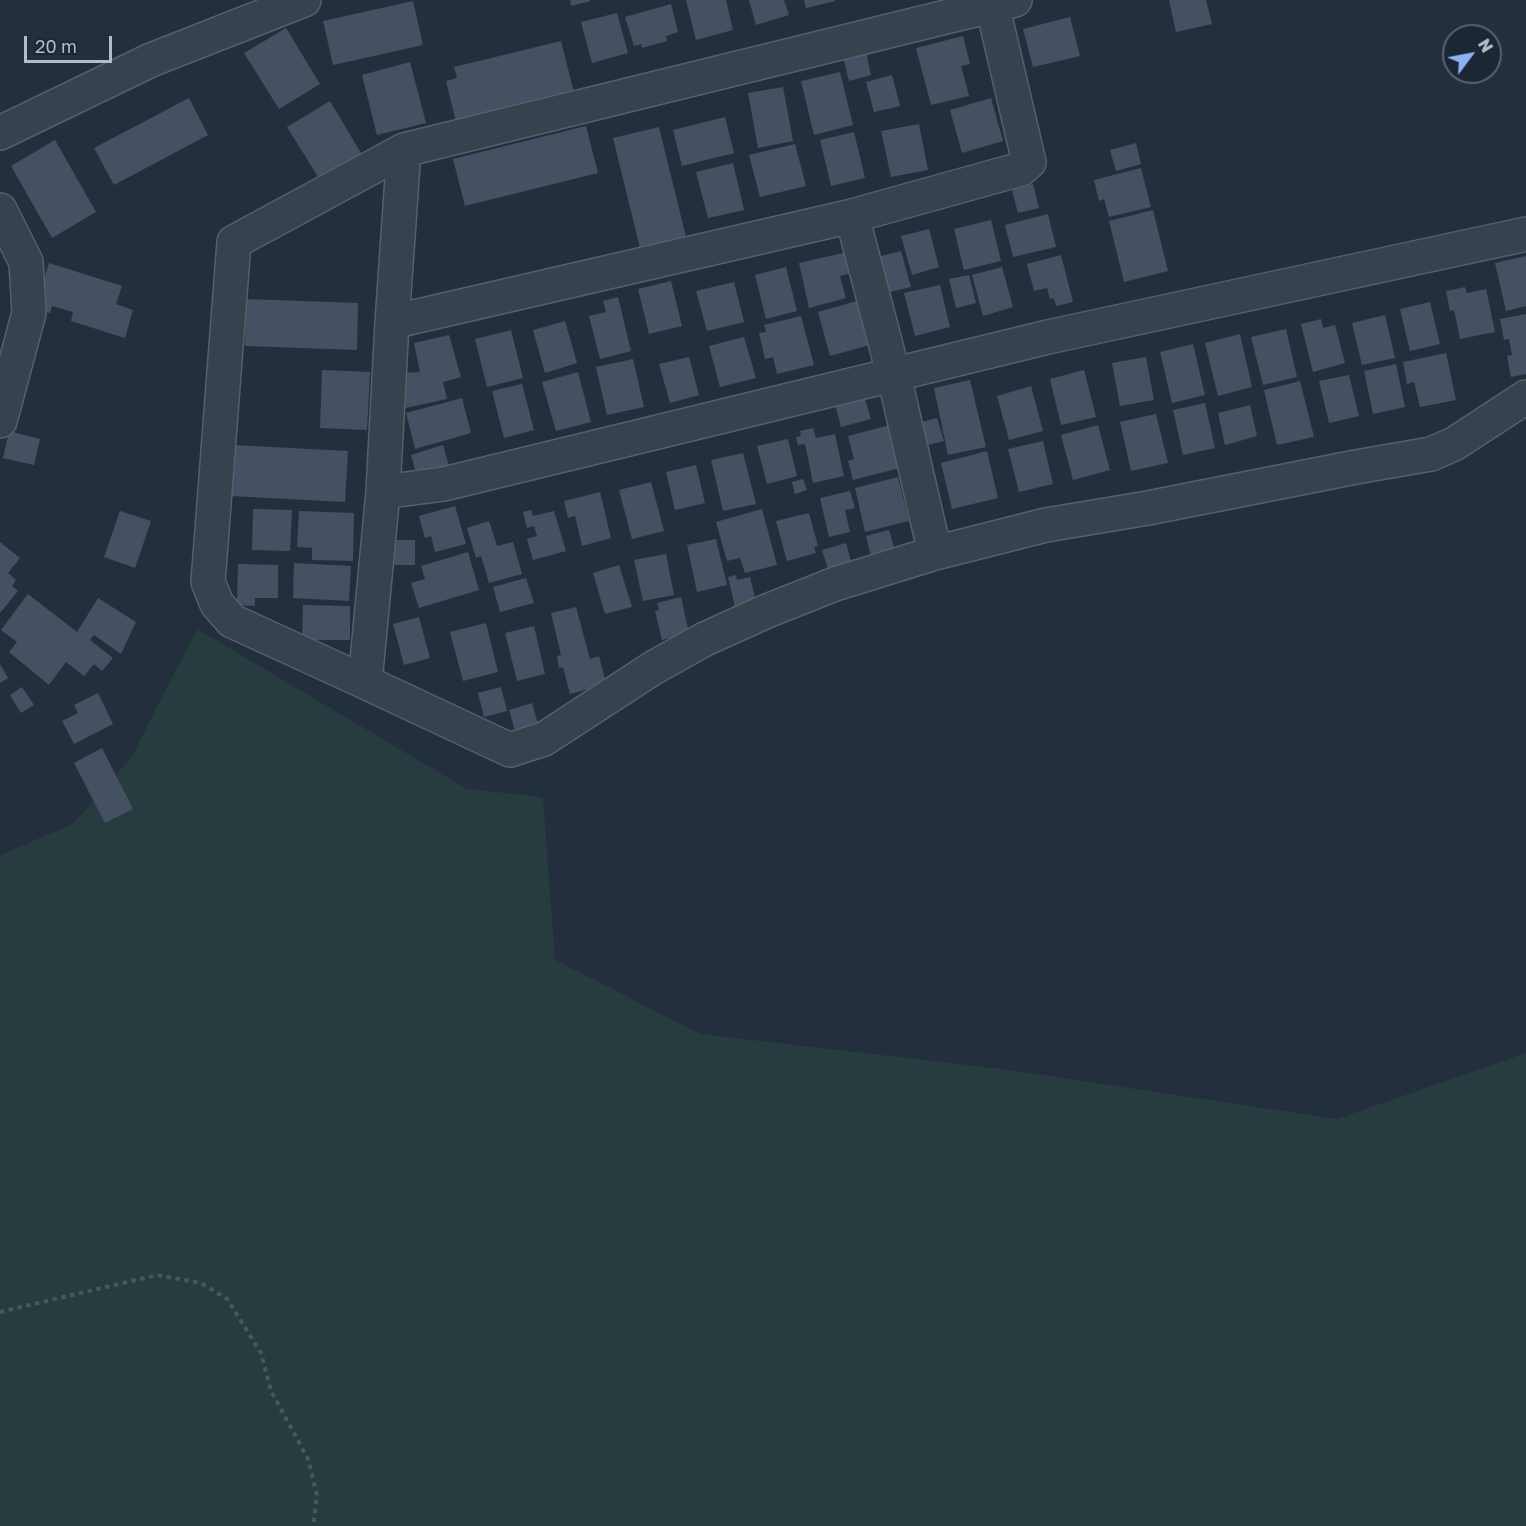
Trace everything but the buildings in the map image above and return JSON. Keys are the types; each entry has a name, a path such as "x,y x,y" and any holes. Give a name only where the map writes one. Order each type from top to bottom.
{"street":[{"path":"0,133 151,60 304,0"},
{"path":"392,322 852,216 1021,169 1029,162 999,2 404,150 234,242 208,582 217,604 232,621 510,750 544,739 653,668 705,639 835,584 935,553 1046,525 1431,454 1454,444 1526,397"},
{"path":"365,682 383,492 404,150"},
{"path":"0,210 26,262 28,313 0,421"},
{"path":"852,216 894,376 935,553"},
{"path":"383,492 444,484 1048,337 1526,234"}],"path":[{"path":"0,1312 157,1275 201,1283 227,1299 261,1353 272,1391 308,1460 317,1495 313,1526"}],"green space":[{"path":"197,629 467,789 543,797 555,960 701,1034 1002,1069 1337,1119 1526,1053 1526,1526 0,1526 0,855 73,824 132,756"}]}
